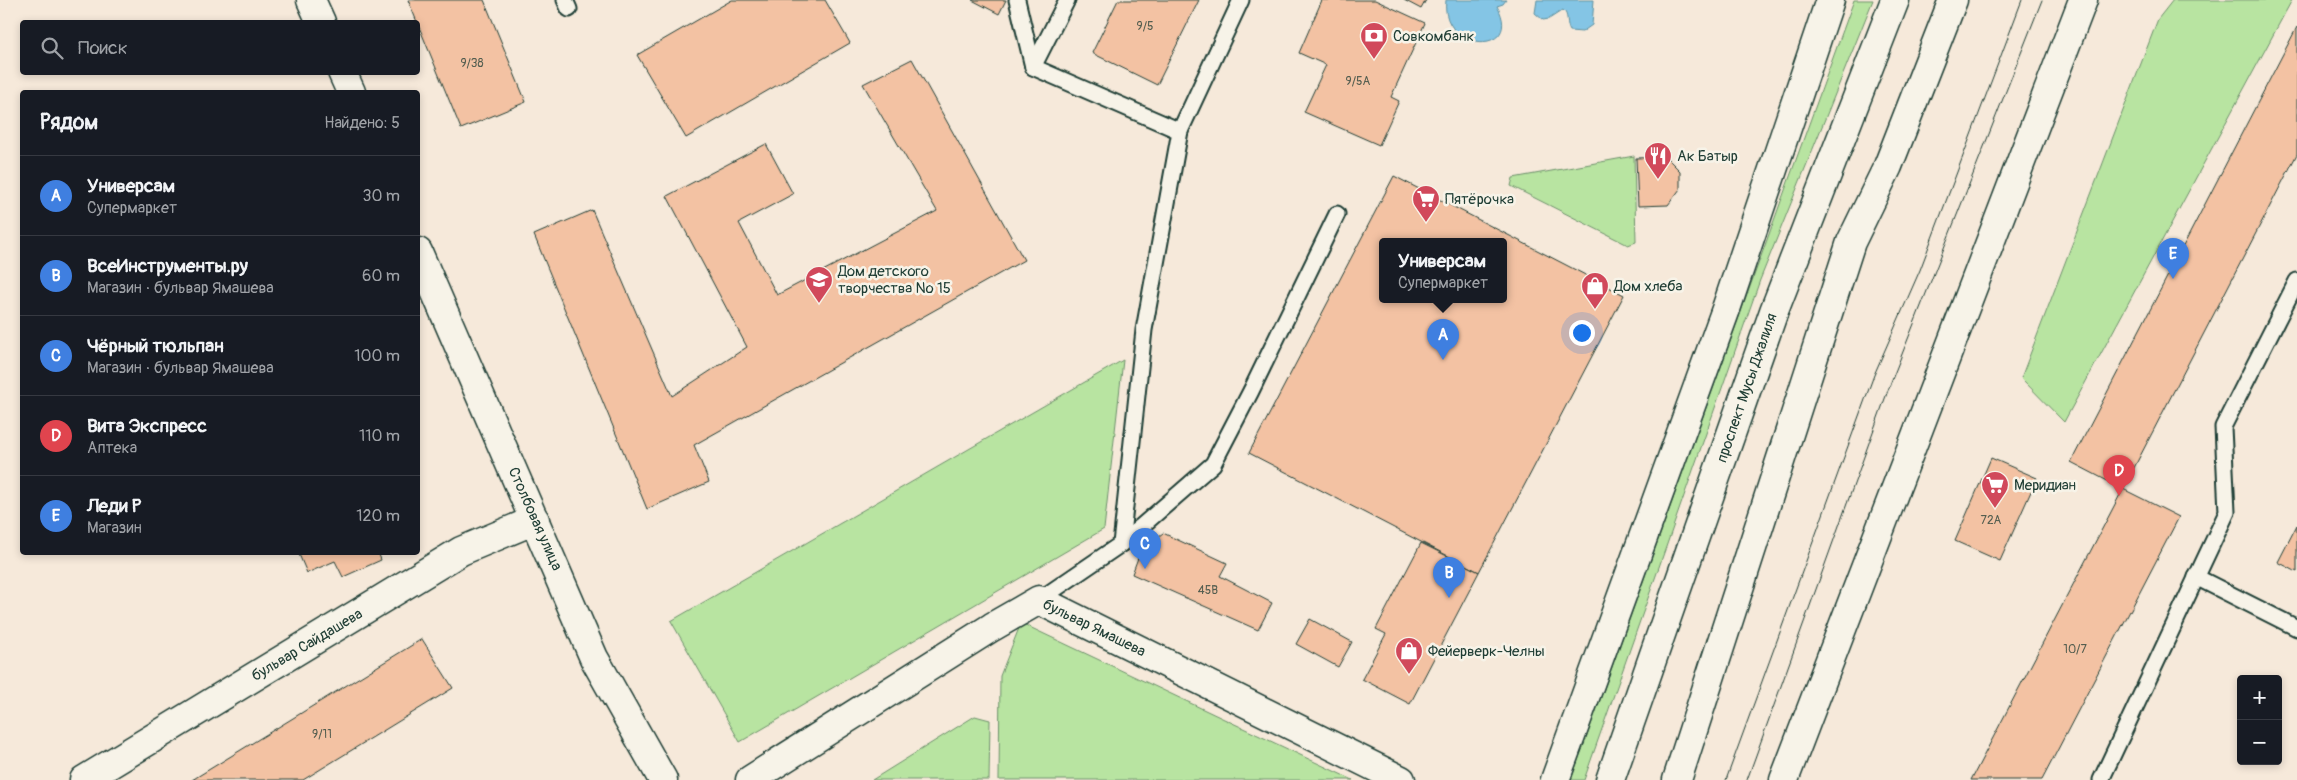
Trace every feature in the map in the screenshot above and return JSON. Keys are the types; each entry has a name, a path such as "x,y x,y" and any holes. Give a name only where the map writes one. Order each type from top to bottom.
{"street":[{"path":"311,0 320,20"},
{"path":"1555,780 1726,309 1830,0"},
{"name":"проспект Мусы Джалиля","path":"1610,780 1774,311 1894,0"},
{"path":"1677,780 1851,242 1888,166 1953,0"},
{"path":"1784,780 2083,0"},
{"path":"343,75 350,90"},
{"name":"Столбовая улица","path":"420,257 594,658 663,780"},
{"name":"бульвар Сайдашева","path":"84,780 461,551 535,520"},
{"name":"бульвар Ямашева","path":"750,780 992,627 1040,600 1401,780"}],"lane":[{"path":"1017,0 1032,67"},
{"path":"1032,67 1067,0"},
{"path":"1121,544 1144,330 1180,131 1241,0"},
{"path":"1032,67 1180,131"},
{"path":"1040,600 1121,544 1213,464 1251,391 1336,214"},
{"path":"2101,780 2227,512 2223,427 2297,281"},
{"path":"2196,577 2297,628"}],"green space":[{"path":"1854,0 1873,0 1760,280 1584,780 1571,780"},
{"path":"2173,0 2292,0 2064,422 2021,378 2158,19"},
{"path":"1634,156 1636,242 1628,245 1511,186 1513,178"},
{"path":"1123,360 1104,529 740,742 671,621"},
{"path":"1021,623 1353,780 999,780 1000,676"},
{"path":"975,716 990,720 989,780 872,780"}],"water":[{"path":"1446,0 1506,0 1503,4 1497,6 1503,22 1500,34 1491,40 1479,42 1466,38 1455,30 1447,18"},
{"path":"1537,0 1594,0 1592,25 1582,32 1570,31 1566,14 1563,10 1549,19 1543,20 1535,13"}],"building":[{"path":"408,0 484,0 526,102 461,129 420,29 420,20 416,20"},
{"path":"732,0 825,0 850,43 686,138 637,55"},
{"path":"972,0 1006,0 999,14"},
{"path":"1118,0 1199,0 1157,85 1092,53"},
{"path":"1322,0 1375,0 1425,23 1391,97 1399,101 1379,145 1304,112 1326,65 1299,53"},
{"path":"1404,0 1426,0 1421,9"},
{"path":"2297,27 2297,154 2123,489 2071,462"},
{"path":"912,59 1024,260 694,445 709,482 647,509 534,235 592,210 672,396 747,347 667,196 766,144 793,194 739,223 777,295 937,211 863,84"},
{"name":"Ак Батыр","path":"1666,157 1680,171 1680,189 1668,205 1638,206 1636,158"},
{"path":"1394,176 1624,295 1479,572 1249,453"},
{"path":"1991,458 2037,478 2000,561 1955,541"},
{"path":"2123,489 2179,517 2042,780 1971,780"},
{"path":"2297,525 2297,572 2278,562"},
{"path":"1163,533 1227,563 1220,576 1272,603 1258,630 1132,574 1141,550"},
{"path":"1421,543 1479,572 1410,704 1362,679 1386,634 1376,629"},
{"path":"299,555 379,555 381,560 343,577 335,561 307,573"},
{"path":"1310,619 1352,642 1338,667 1296,644"},
{"path":"422,639 453,688 303,780 192,780"}],"tram line":[{"path":"1726,780 1874,375 1920,270 2022,0"},
{"path":"1747,780 1891,382 2042,0"}],"place":[{"name":"Совкомбанк","path":"1374,60"},
{"name":"Ак Батыр","path":"1658,180"},
{"name":"Пятёрочка","path":"1426,223"},
{"name":"Леди Р","path":"2173,279"},
{"name":"Дом детского творчества № 15","path":"819,304"},
{"name":"Дом хлеба","path":"1595,310"},
{"name":"Универсам","path":"1443,360"},
{"name":"Вита Экспресс","path":"2119,496"},
{"name":"Меридиан","path":"1995,509"},
{"name":"Чёрный тюльпан","path":"1145,569"},
{"name":"ВсеИнструменты.ру","path":"1449,598"},
{"name":"Фейерверк-Челны","path":"1409,675"}]}
